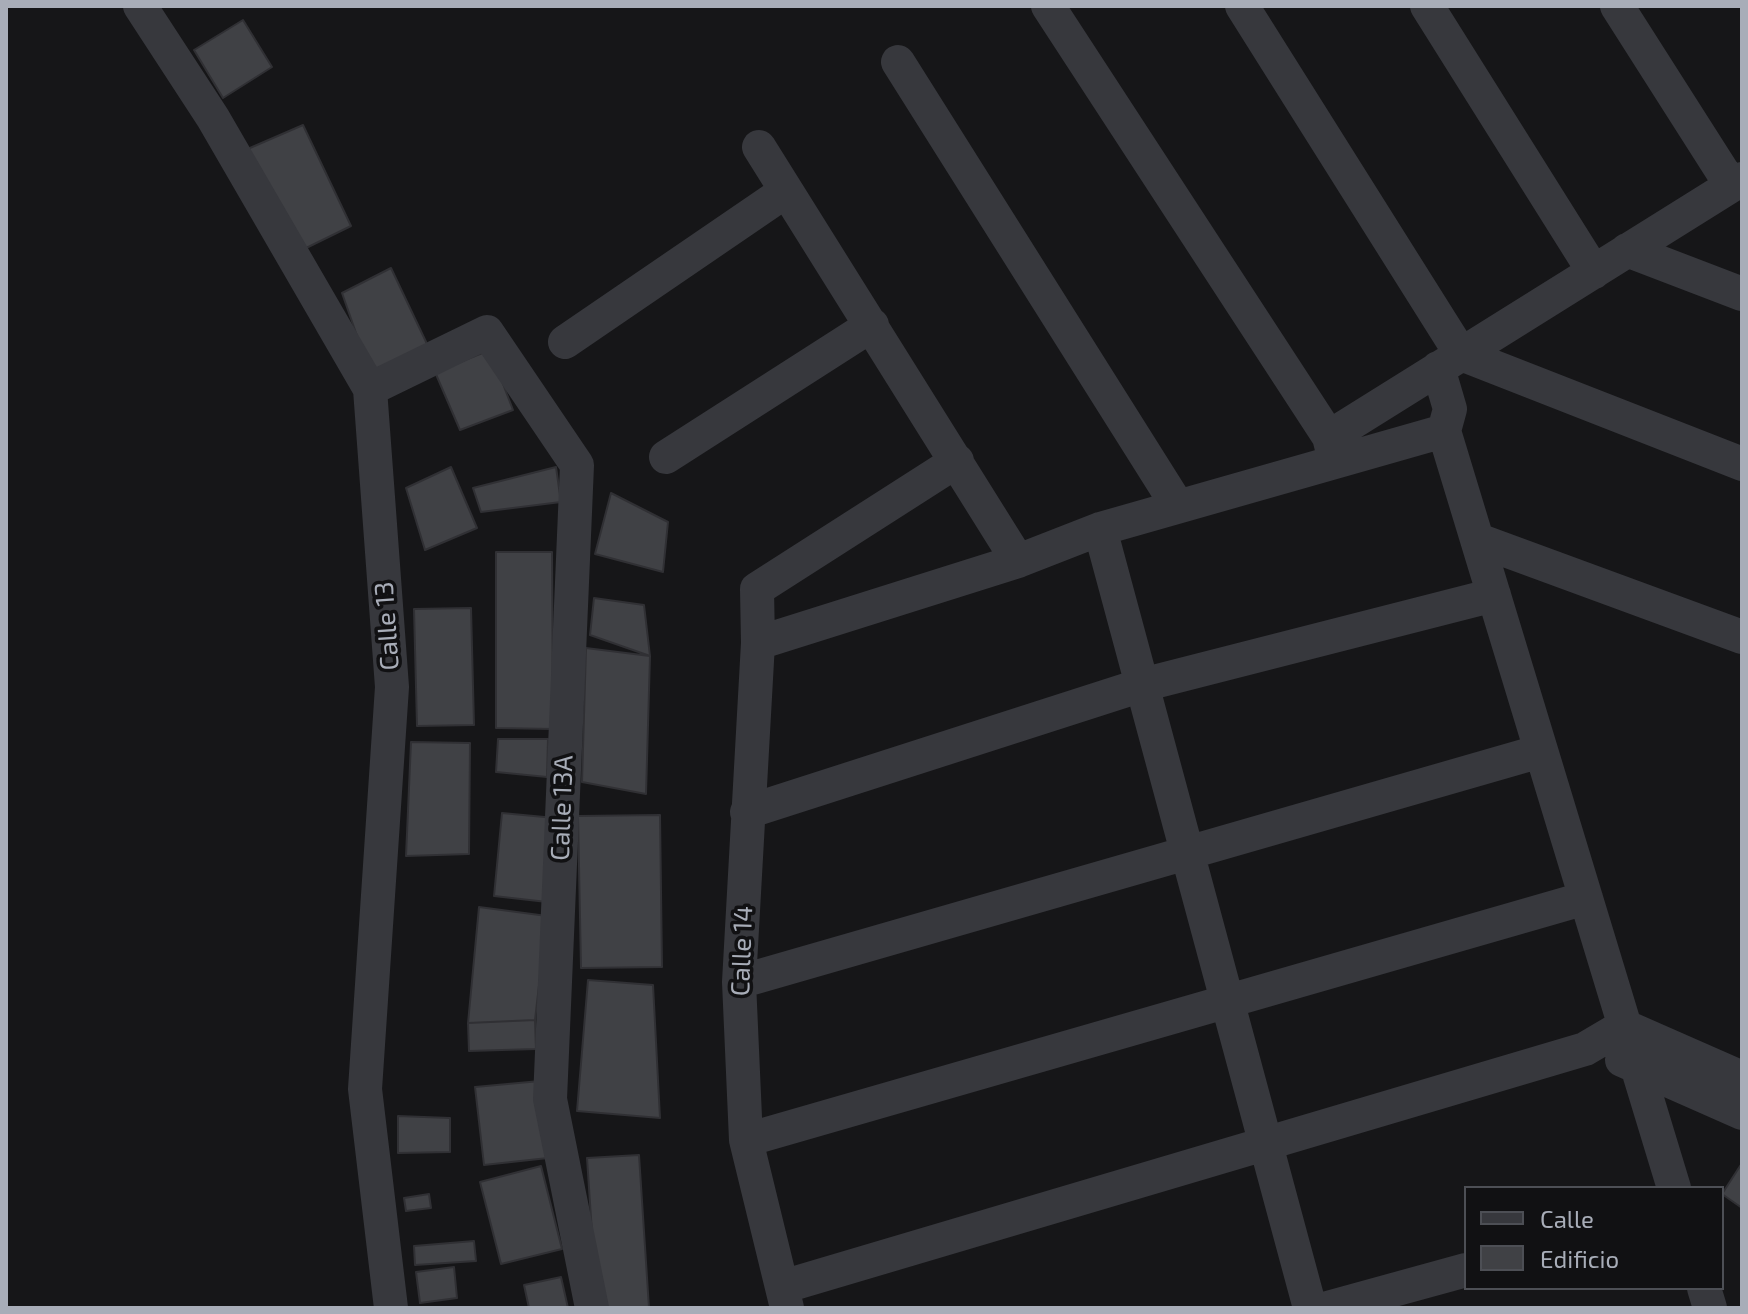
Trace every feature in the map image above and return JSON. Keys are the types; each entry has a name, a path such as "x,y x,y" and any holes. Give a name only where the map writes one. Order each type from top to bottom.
{"street":[{"name":"Calle 13","path":"140,6 213,118 370,389 392,687 365,1089 391,1308"},
{"path":"1048,6 1332,449"},
{"path":"1242,6 1450,361 1450,409 1444,431 1673,1186"},
{"path":"1427,6 1594,272"},
{"path":"1332,449 1450,361 1736,182 1617,6"},
{"path":"898,62 1177,505"},
{"path":"759,147 1018,561"},
{"path":"565,342 786,191"},
{"path":"1627,250 1742,294"},
{"path":"666,457 872,325"},
{"name":"Calle 13A","path":"370,389 487,332 577,465 550,1099 592,1308"},
{"path":"1450,361 1742,464"},
{"path":"758,643 1018,561 1100,529 1177,505 1332,449 1444,431"},
{"name":"Calle 14","path":"785,1298 746,1140 739,982 758,643 757,589 957,461"},
{"path":"1100,529 1310,1308"},
{"path":"1478,540 1742,637"},
{"path":"747,812 1142,685 1494,595"},
{"path":"739,982 1541,751"},
{"path":"746,1140 1586,898"},
{"path":"785,1298 1265,1143 1585,1049 1624,1026"},
{"path":"1624,1026 1742,1078"},
{"path":"1585,1049 1636,1064 1742,1113"},
{"path":"1328,1308 1464,1271"}],"building":[{"path":"243,20 272,67 223,98 194,50"},
{"path":"303,125 351,226 296,253 243,151"},
{"path":"391,268 428,346 370,373 342,293"},
{"path":"490,350 513,410 460,430 435,372"},
{"path":"451,467 477,528 425,550 406,488"},
{"path":"556,467 561,502 481,512 473,488"},
{"path":"611,493 668,522 663,572 595,554"},
{"path":"496,552 552,552 553,729 496,728"},
{"path":"594,598 644,605 650,656 590,635"},
{"path":"471,608 474,725 417,726 414,609"},
{"path":"586,648 650,656 646,794 582,782"},
{"path":"498,739 548,739 547,777 496,772"},
{"path":"411,742 470,743 469,854 406,856"},
{"path":"502,813 555,818 547,902 494,896"},
{"path":"660,815 662,967 581,968 578,816"},
{"path":"479,907 547,916 535,1020 468,1023"},
{"path":"588,980 653,985 660,1118 577,1111"},
{"path":"535,1020 536,1049 469,1051 468,1023"},
{"path":"540,1081 548,1158 484,1165 475,1087"},
{"path":"398,1116 450,1118 450,1152 398,1153"},
{"path":"639,1155 649,1308 597,1308 587,1158"},
{"path":"1742,1163 1742,1208 1724,1195"},
{"path":"541,1166 562,1249 501,1264 480,1182"},
{"path":"429,1194 431,1208 406,1211 404,1198"},
{"path":"474,1241 476,1261 415,1265 414,1246"},
{"path":"454,1267 457,1298 420,1303 416,1272"},
{"path":"561,1277 568,1308 529,1308 524,1285"}]}
